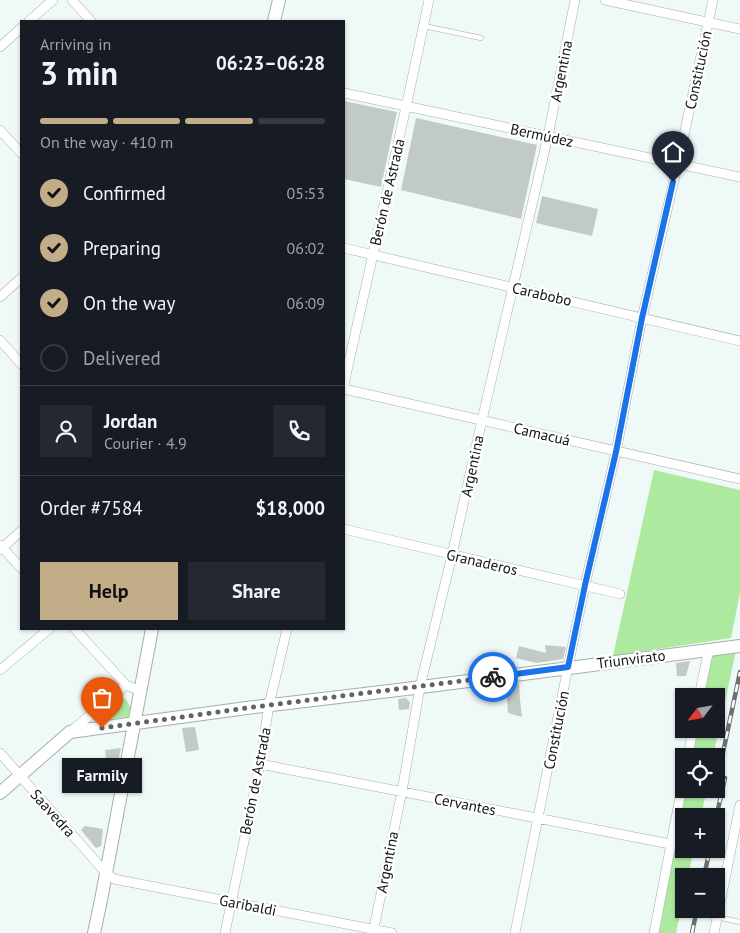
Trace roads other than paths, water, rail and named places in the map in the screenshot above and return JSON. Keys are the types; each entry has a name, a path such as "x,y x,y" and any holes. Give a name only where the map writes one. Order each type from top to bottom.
{"street":[{"path":"30,20 53,0"},
{"path":"72,0 90,20"},
{"path":"274,20 279,0"},
{"name":"Berón de Astrada","path":"345,380 429,0"},
{"name":"Argentina","path":"374,931 402,791 420,687 548,136 575,0"},
{"path":"605,0 740,29"},
{"name":"Constitución","path":"515,933 585,585 616,452 642,318 714,0"},
{"path":"0,47 20,29"},
{"name":"Bermúdez","path":"345,93 740,176"},
{"path":"0,130 20,152"},
{"name":"Carabobo","path":"345,248 740,341"},
{"path":"0,297 20,279"},
{"path":"0,340 20,363"},
{"name":"Camacuá","path":"345,389 740,480"},
{"name":"Granaderos","path":"345,529 620,594"},
{"path":"20,532 1,547 20,567"},
{"path":"0,670 48,630"},
{"path":"77,630 126,685 141,691"},
{"path":"94,933 152,630"},
{"name":"Berón de Astrada","path":"225,933 260,764 269,705 287,630"},
{"name":"Triunvirato","path":"70,732 740,646"},
{"path":"701,688 709,649"},
{"path":"0,793 126,685"},
{"name":"Saavedra","path":"0,753 106,873"},
{"name":"Cervantes","path":"260,764 670,844"},
{"path":"654,933 679,798"},
{"path":"725,881 738,823 740,805"},
{"name":"Garibaldi","path":"106,873 114,879 392,933"},
{"path":"714,933 717,918"}],"lane":[{"path":"424,26 481,38"},
{"path":"722,918 740,922"}],"railway":[{"path":"724,748 740,672"},
{"path":"718,808 720,798"},
{"path":"706,868 708,858"},
{"path":"692,933 695,918"}],"place":[{"name":"Farmily","path":"102,728"}]}
